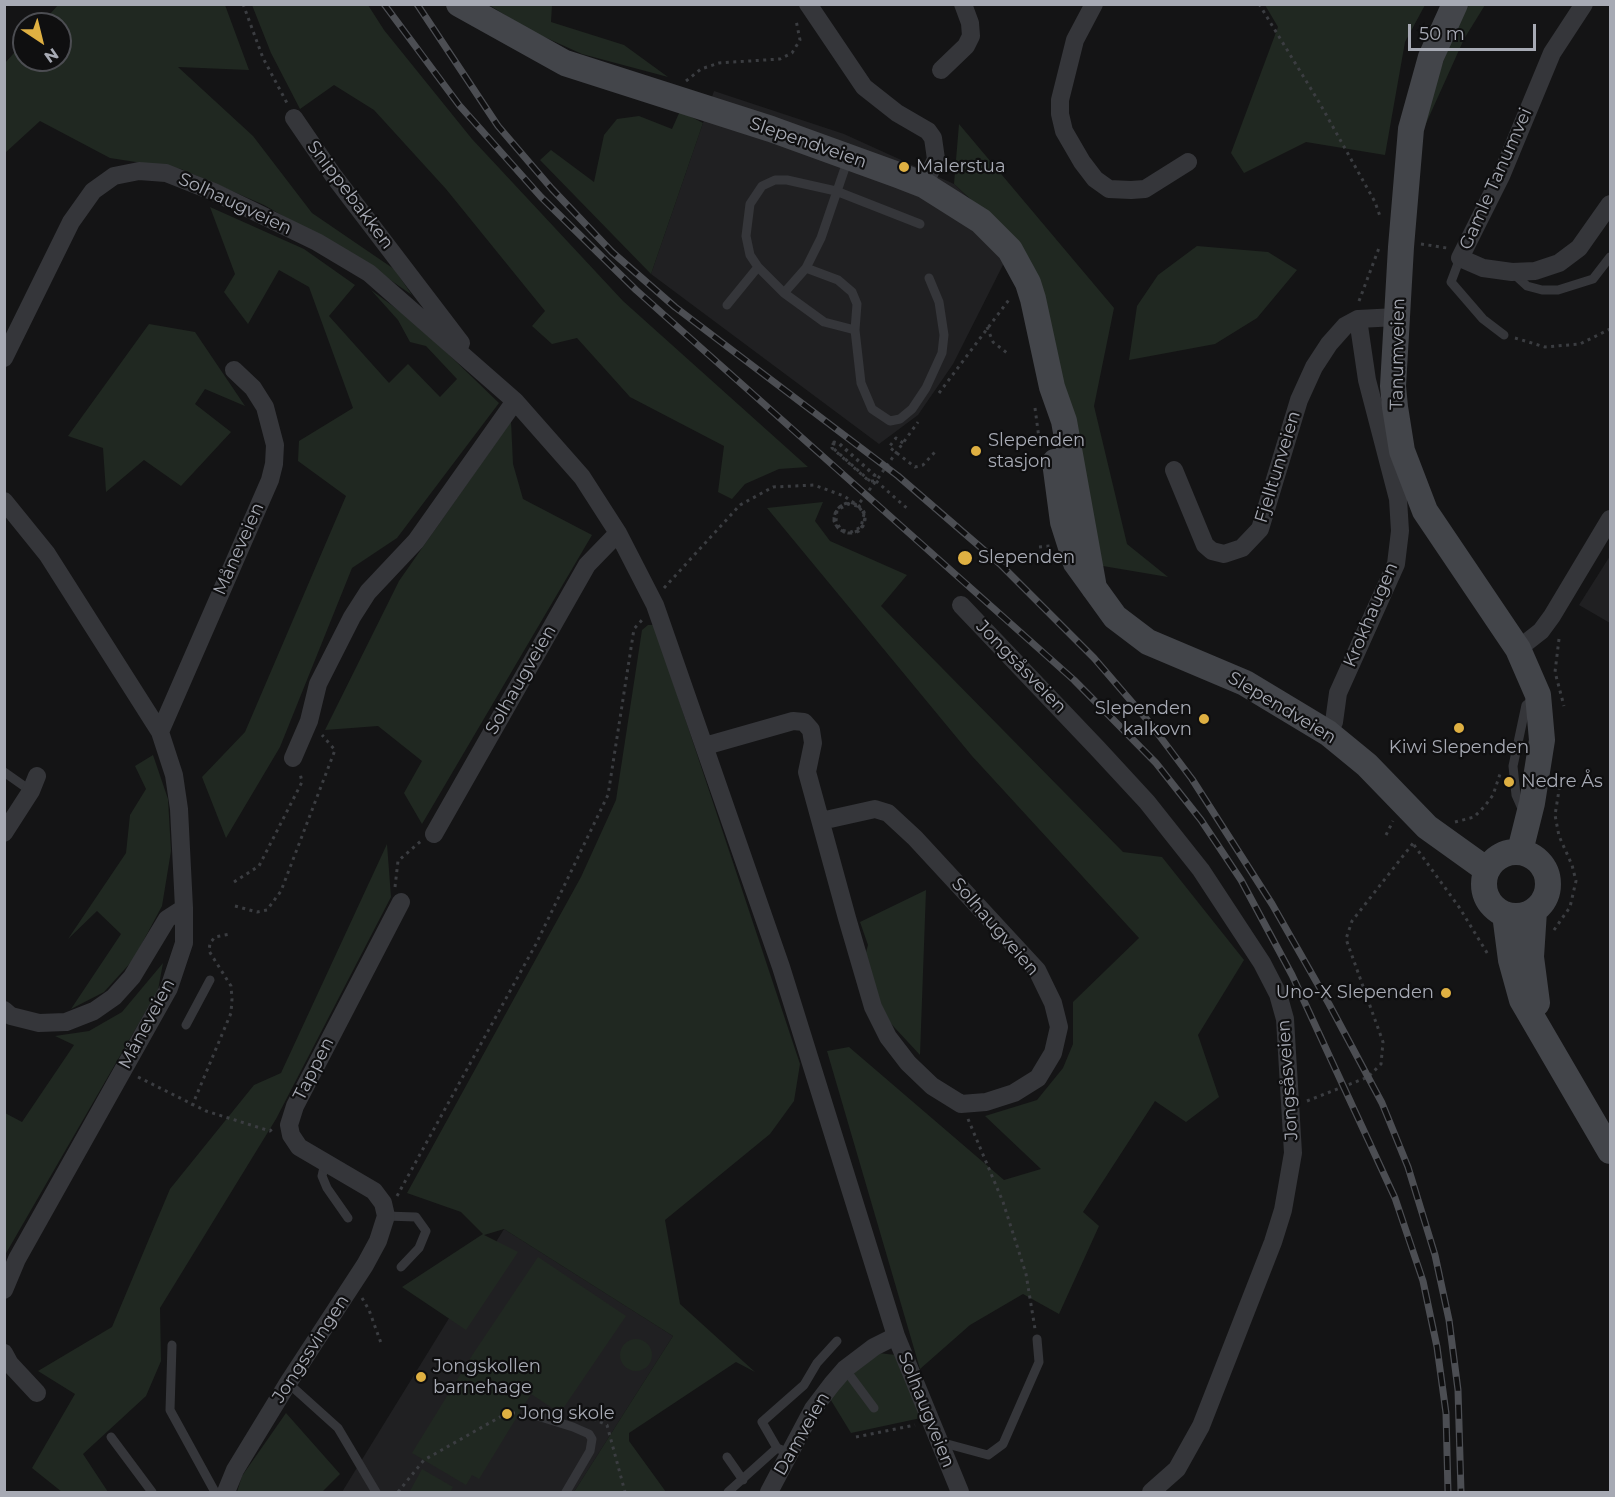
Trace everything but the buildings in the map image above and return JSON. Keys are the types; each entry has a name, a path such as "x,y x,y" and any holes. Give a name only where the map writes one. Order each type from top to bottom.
{"main road":[{"name":"Slependveien","path":"459,4 565,63 849,156 924,185 981,221 1017,261 1033,299 1043,395 1051,424 1063,522 1076,564 1115,617 1136,634 1252,687 1328,733 1367,765 1427,827 1487,870"},
{"name":"Tanumveien","path":"1455,4 1431,57 1411,129 1397,317 1395,407 1400,443 1409,474 1425,511 1518,649 1538,695 1542,740 1528,821 1520,851"},
{"path":"1520,851 1538,859 1548,876 1547,896 1534,911 1515,916 1505,914 1491,904 1487,897 1484,879 1487,870 1500,855 1520,851"},
{"path":"1534,911 1531,957 1540,1027"},
{"path":"1505,914 1511,960 1522,1000 1611,1151"}],"street":[{"path":"941,70 966,46 971,36 970,23 963,4"},
{"path":"1094,4 1075,40 1060,100 1064,131 1082,162 1095,179 1109,189 1131,190 1145,189 1188,162"},
{"name":"Gamle Tanumvei","path":"1584,4 1552,53 1501,176 1460,258 1483,268 1512,272 1535,271 1559,263 1579,248 1611,204"},
{"path":"800,8 864,87 897,113 928,131 933,138 936,159 924,185"},
{"name":"Snippebakken","path":"294,118 333,175 482,370"},
{"name":"Solhaugveien","path":"4,358 71,222 93,190 114,176 139,171 166,173 214,192 317,242 369,273 515,401 582,477 618,533 655,605 781,967 896,1336 960,1492"},
{"path":"1358,319 1397,317"},
{"name":"Fjelltunveien","path":"1174,470 1205,545 1212,551 1224,554 1251,542 1260,530 1268,509 1299,400 1314,367 1340,332 1358,319"},
{"name":"Krokhaugen","path":"1328,733 1334,722 1338,693 1395,564 1401,523 1398,499 1367,380 1358,319"},
{"name":"Måneveien","path":"160,732 270,480 274,464 275,445 265,407 253,388 234,370"},
{"path":"293,758 309,721 318,684 352,617 369,592 416,541 515,401"},
{"name":"Måneveien","path":"4,501 47,554 160,732 174,775 179,808 184,908 184,943 169,988 17,1259 4,1290"},
{"path":"1518,649 1547,623 1611,519"},
{"name":"Solhaugveien","path":"434,834 587,565 618,533"},
{"name":"Jongsåsveien","path":"961,605 1140,795 1201,870 1262,963 1278,994 1285,1019 1293,1153 1273,1242 1201,1426 1177,1469 1151,1492"},
{"path":"705,746 793,721 804,722 811,730 813,743 807,772 873,1007 888,1037 908,1063 932,1086 962,1104"},
{"path":"4,833 34,784"},
{"name":"Solhaugveien","path":"821,821 875,809 888,813 915,838 1037,970 1049,995 1059,1027 1053,1053 1038,1078 1014,1094 986,1102 962,1104"},
{"name":"Tappen","path":"384,1209 374,1191 299,1147 291,1136 289,1125 295,1106 401,902"},
{"path":"7,1017 48,1023 66,1022 94,1011 114,997 132,977 166,920 184,908"},
{"name":"Jongssvingen","path":"226,1492 235,1470 378,1241 384,1209"},
{"name":"Damveien","path":"769,1492 783,1450 845,1369 874,1347 896,1336"},
{"path":"4,1353 10,1364 37,1393"}],"lane":[{"path":"784,293 806,268 821,238 849,156"},
{"path":"855,330 824,322 784,293 758,267 750,255 746,236 750,204 762,186 775,180 787,180 836,191 920,224"},
{"path":"1512,272 1527,286 1542,290 1558,290 1593,279 1611,257"},
{"path":"1460,258 1451,282 1483,319 1504,335"},
{"path":"727,305 758,267"},
{"path":"806,268 847,285 857,304 855,330 861,383 872,408 890,421 900,419 912,409 922,395 942,353 944,335 939,302 929,278"},
{"path":"4,772 34,784"},
{"path":"186,1025 210,980"},
{"path":"325,1163 322,1176 327,1188 348,1218"},
{"path":"384,1209 416,1217 426,1230 419,1248 401,1267"},
{"path":"939,1441 988,1455 1003,1444 1039,1362 1036,1339"},
{"path":"728,1492 783,1450 763,1427 762,1422 804,1385 817,1363 837,1341"},
{"path":"172,1345 170,1410 215,1492"},
{"path":"845,1369 874,1408"},
{"path":"288,1383 338,1428 376,1492"},
{"path":"528,1413 573,1427 589,1434 592,1439 590,1451 566,1492"},
{"path":"111,1437 152,1492"},
{"path":"727,1457 743,1480"}],"path":[{"path":"243,4 263,58 294,118"},
{"path":"1259,4 1370,191 1383,224"},
{"path":"685,83 688,77 700,69 719,63 780,59 792,53 800,40 800,8"},
{"path":"1358,319 1360,295 1382,239"},
{"path":"1416,243 1451,249 1460,258"},
{"path":"1009,288 1013,302"},
{"path":"939,394 1011,296"},
{"path":"987,327 993,342 1006,353"},
{"path":"1504,335 1545,347 1580,344 1611,329"},
{"path":"1041,453 1043,395"},
{"path":"857,506 925,413"},
{"path":"903,443 896,438 889,447 915,467 923,465 935,452"},
{"path":"870,481 833,448 833,444 839,444 875,476 874,482 869,481 832,448 834,442 839,443 877,479 897,500 909,510"},
{"path":"384,1209 536,944 608,795 634,629 655,605 663,589 740,504 773,487 798,484 825,488 857,506 862,510 865,514 865,522 862,528 859,531 855,533 851,533 843,532 838,528 834,521 835,514 839,507 845,503 849,502 855,504 862,510 864,514 865,518 864,522 861,528 859,530 855,532 848,533 844,532 838,528 835,521 835,514 839,507 845,504 852,503 855,504 862,510 864,514 864,521 858,530 844,531 837,525 835,518 842,506 849,504 857,506"},
{"path":"1040,547 1050,546"},
{"path":"1559,639 1555,672 1564,706"},
{"path":"235,906 257,912 267,910 274,905 281,891 335,750 309,721"},
{"path":"234,882 259,866 302,782 293,758"},
{"path":"1450,823 1474,817 1484,807 1493,795 1502,766"},
{"path":"1552,932 1570,907 1575,881 1572,865 1558,836 1555,815 1560,778"},
{"path":"1387,814 1400,829"},
{"path":"1386,835 1393,821"},
{"path":"401,902 394,885 398,861 423,839 434,834"},
{"path":"1406,836 1459,907 1491,959"},
{"path":"1301,1104 1368,1077 1381,1064 1383,1042 1346,939 1352,921 1417,839"},
{"path":"192,1106 231,1013 231,986 209,951 210,943 215,937 230,934"},
{"path":"141,1078 192,1106 270,1131 274,1125"},
{"path":"962,1104 1007,1212 1026,1274 1036,1339"},
{"path":"353,1284 369,1310 381,1343"},
{"path":"398,1492 424,1460 507,1413 528,1413"},
{"path":"856,1437 932,1422"}],"shaded area":[{"path":"58,5 225,5 249,70 178,67 253,136 312,213 394,269 412,295 373,268 264,205 181,169 110,158 40,121 5,153 4,64 12,55 12,72 72,72 72,12 52,12"},
{"path":"252,5 368,5 384,30 472,139 623,301 808,467 779,469 745,484 732,499 718,492 724,446 630,397 577,338 552,344 532,326 545,311 446,189 374,110 334,85 300,109 271,53"},
{"path":"489,5 552,5 551,22 624,45 668,77 582,54 531,31"},
{"path":"1265,5 1425,5 1405,42 1385,155 1306,142 1244,173 1231,153 1278,27"},
{"path":"1469,5 1485,5 1464,39 1424,128 1421,122 1456,27"},
{"path":"714,91 844,134 954,184 1014,243 953,364 918,415 879,444 651,274"},
{"path":"680,111 703,123 651,274 540,160 551,150 594,182 604,135 617,119 639,116 672,129"},
{"path":"959,124 1114,308 1094,406 1127,544 1168,577 1097,565 1036,286 979,207 954,184"},
{"path":"210,207 304,249 355,285 329,316 389,383 408,364 440,397 457,379 426,346 410,342 398,320 371,290 416,323 499,403 397,538 352,568 280,747 226,838 202,777 245,732 346,496 298,461 299,441 353,408 309,287 279,270 248,324 224,292 235,274"},
{"path":"1197,246 1268,252 1297,270 1257,318 1215,344 1129,360 1137,306 1158,275"},
{"path":"149,324 195,332 245,406 205,389 195,404 231,432 181,486 144,460 106,492 103,448 68,436"},
{"path":"511,421 513,464 523,499 592,535 422,824 404,793 422,761 378,726 325,730 399,581"},
{"path":"823,502 815,521 830,541 907,575 881,606 1123,852 1162,857 1244,960 1198,1035 1219,1097 1186,1122 1155,1101 1083,1212 1099,1226 1059,1314 1023,1294 970,1325 920,1369 827,1051 849,1047 1004,1180 1041,1169 985,1116 1037,1100 1063,1068 1073,1044 1073,1002 1139,938 972,756 767,508"},
{"path":"1610,556 1610,623 1579,605"},
{"path":"648,625 654,625 800,1064 794,1101 770,1134 665,1220 680,1304 755,1372 736,1362 629,1433 629,1441 666,1492 574,1492 673,1336 504,1229 484,1235 518,1252 466,1330 402,1287 483,1234 461,1212 407,1193 581,877 616,800 642,630"},
{"path":"153,755 168,799 171,851 162,906 133,960 104,992 71,1009 121,934 97,911 68,939 126,853 130,815 146,789 135,766"},
{"path":"387,844 391,897 276,1119 160,1308 161,1361 146,1396 83,1454 108,1492 62,1492 32,1468 75,1394 38,1371 112,1327 170,1189 254,1085 281,1073"},
{"path":"926,890 920,1055 882,1014 862,967 868,945 860,922"},
{"path":"163,963 158,990 5,1255 5,1113 22,1122 74,1045 55,1036 89,1031 122,1012"},
{"name":"Jong skole","path":"504,1229 673,1336 574,1492 342,1492"},
{"path":"538,1257 626,1316 560,1413 531,1394 479,1479 472,1475 466,1485 412,1453 473,1354"},
{"path":"636,1339 648,1343 652,1355 648,1367 636,1371 624,1367 620,1355 624,1343"},
{"path":"878,1353 896,1355 921,1418 851,1433 829,1397 856,1368"},
{"path":"286,1413 340,1474 322,1492 237,1492 242,1476"},
{"path":"422,1469 453,1487 450,1492 410,1491"}],"railway":[{"path":"384,4 459,105 541,197 636,290 1074,680 1156,763 1201,820 1241,880 1292,975 1395,1198 1423,1281 1437,1347 1446,1413 1448,1492"},
{"path":"417,4 498,126 552,189 612,252 675,307 898,476 1000,564 1094,658 1149,722 1192,779 1272,904 1329,1004 1382,1103 1408,1167 1435,1255 1449,1320 1458,1390 1461,1492"}],"place":[{"name":"Malerstua","path":"904,167"},
{"name":"Slependen stasjon","path":"976,451"},
{"name":"Slependen","path":"965,558"},
{"name":"Slependen kalkovn","path":"1204,719"},
{"name":"Kiwi Slependen","path":"1459,728"},
{"name":"Nedre Ås","path":"1509,782"},
{"name":"Uno-X Slependen","path":"1446,993"},
{"name":"Jongskollen barnehage","path":"421,1377"},
{"name":"Jong skole","path":"507,1414"}]}
